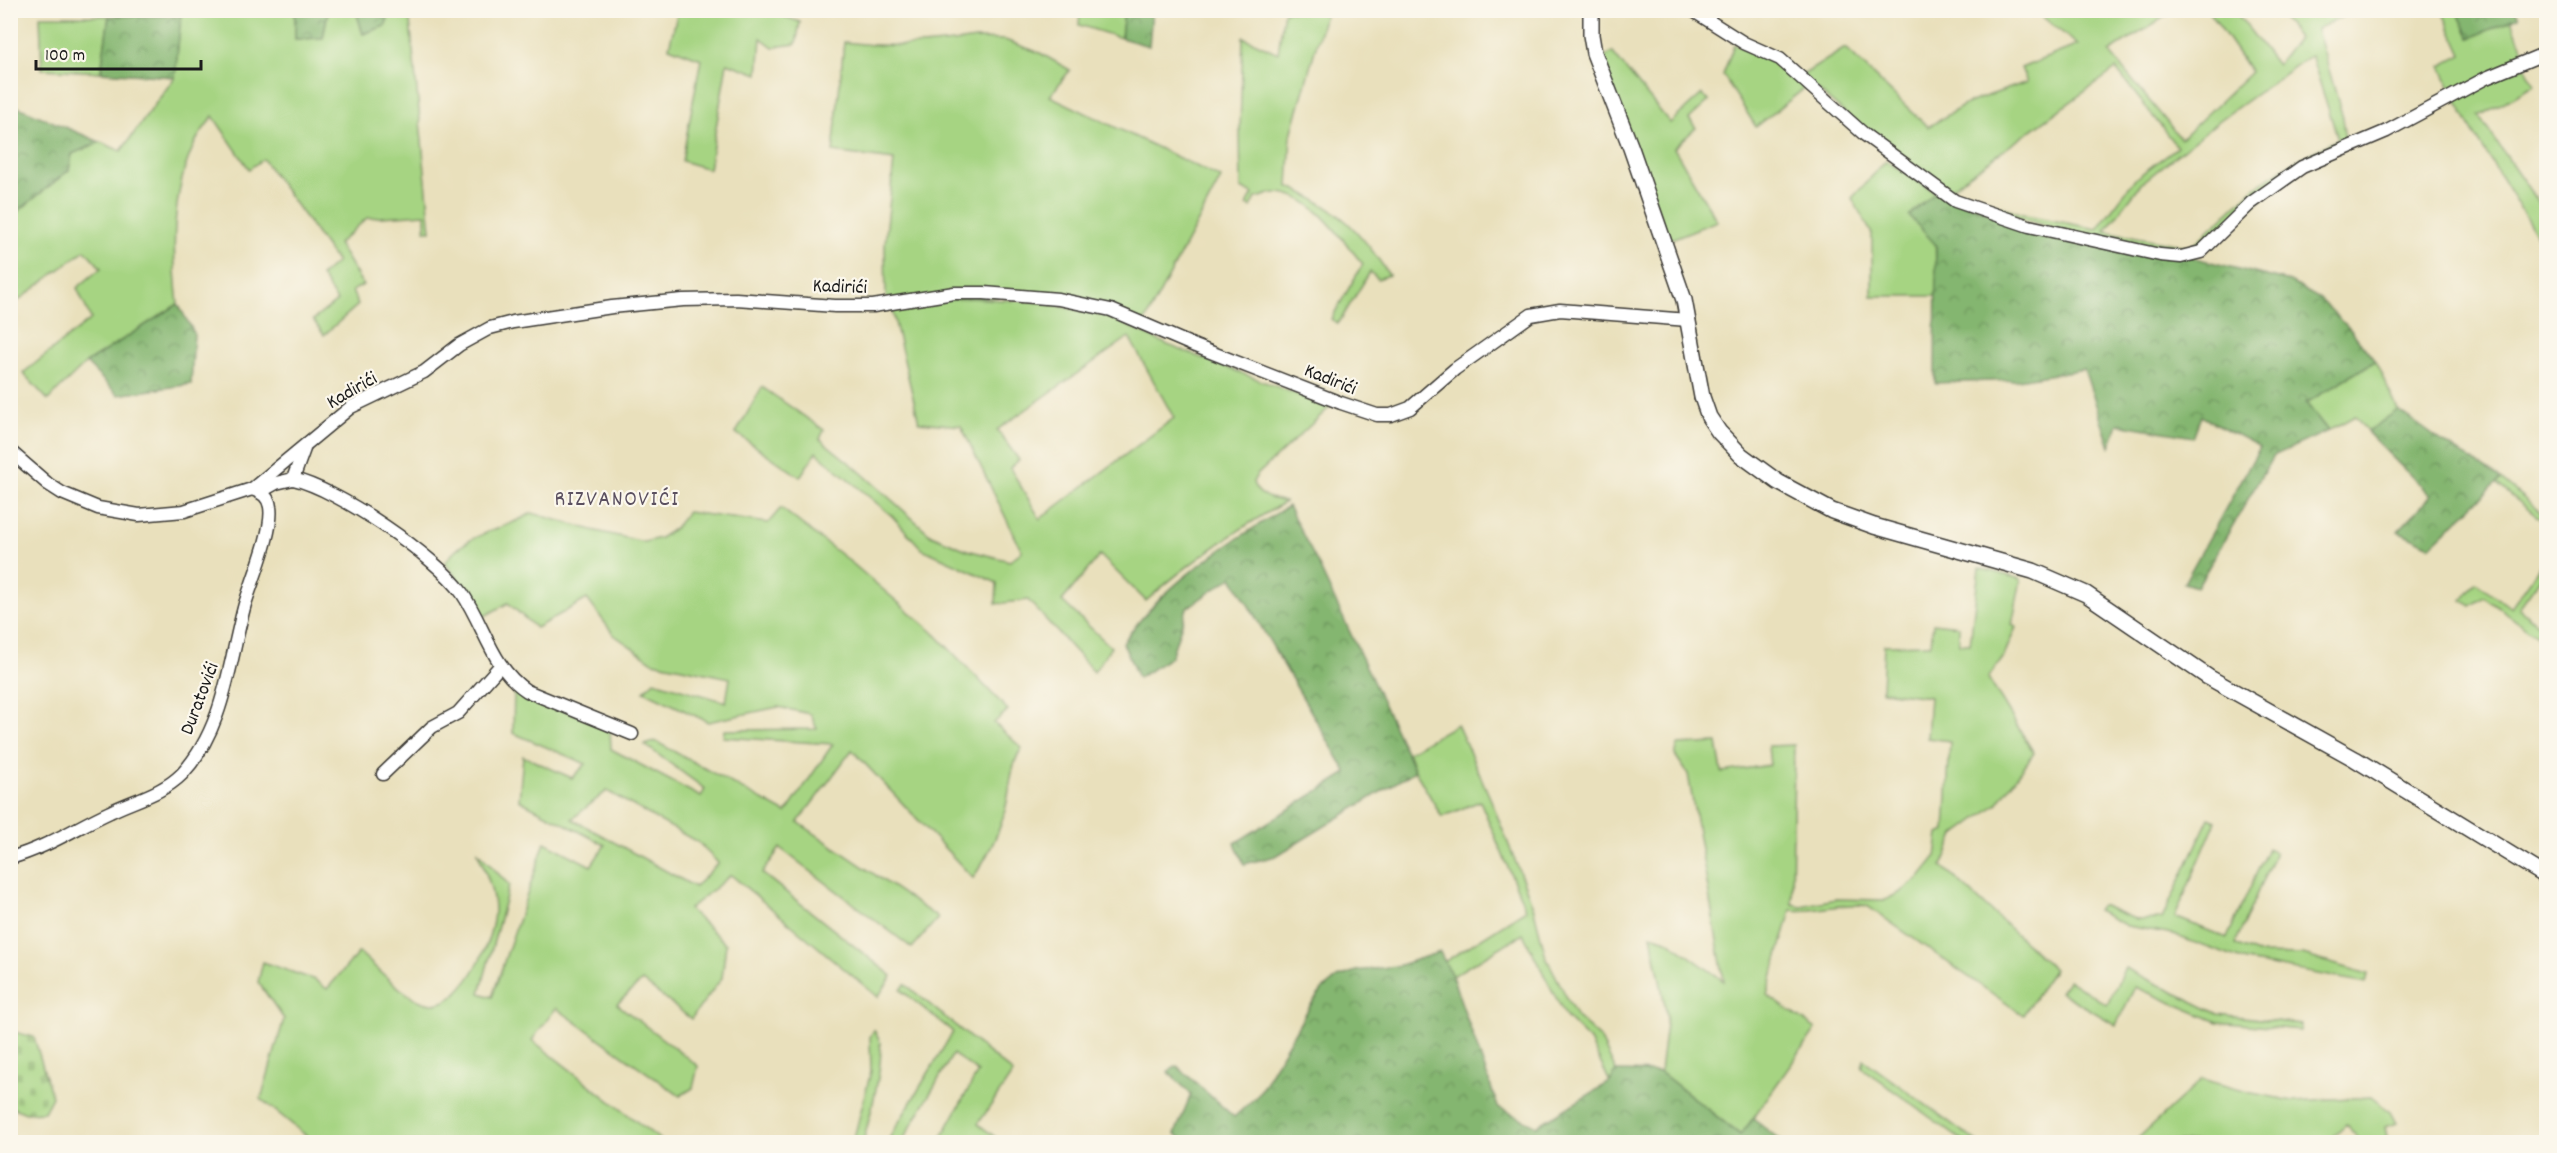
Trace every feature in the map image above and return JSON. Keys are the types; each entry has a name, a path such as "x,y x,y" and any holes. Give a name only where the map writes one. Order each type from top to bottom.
{"street":[{"path":"1592,10 1591,35 1594,53 1668,250 1688,320 1702,398 1709,417 1730,445 1755,467 1778,482 1843,515 1894,532 2033,571 2086,594 2208,676 2346,754 2547,876"},
{"path":"1692,10 1744,43 1788,65 1865,135 1955,201 2029,226 2160,255 2181,257 2200,252 2251,203 2302,167 2387,131 2486,78 2547,53"},
{"name":"Kadirići","path":"10,451 48,484 62,493 98,508 138,515 174,512 256,490 307,442 351,407 424,372 459,345 490,328 513,322 601,309 683,300 736,299 835,306 873,306 954,293 984,292 1058,299 1111,310 1195,346 1377,415 1391,415 1410,408 1455,369 1531,315 1560,310 1688,320"},
{"path":"293,479 307,442"},
{"path":"256,490 293,479 316,486 360,509 445,574 463,595 500,666 508,676 527,691 632,734"},
{"name":"Duratovići","path":"10,858 37,849 111,811 169,785 192,761 210,730 227,683 244,606 268,530 270,506 266,497 256,490"},
{"path":"383,774 432,727 458,713 500,666"}],"green space":[{"path":"356,10 391,11 385,26 363,34"},
{"path":"181,11 295,11 295,39 323,38 328,11 356,11 363,34 385,26 391,11 409,11 431,231 425,230 425,214 367,218 338,244 363,285 352,291 358,305 324,335 313,320 337,301 321,276 337,262 263,159 249,169 213,116 197,140 187,162 177,202 174,243 178,304 86,363 48,400 23,373 91,319 77,288 101,268 85,250 11,306 11,217 69,170 72,154 100,142 121,151 175,77"},
{"path":"295,11 328,11 323,38 295,39"},
{"path":"678,11 768,11 800,22 796,44 773,47 761,38 758,74 727,63 709,169 682,161 701,59 669,47"},
{"path":"1080,11 1124,11 1121,38 1079,25"},
{"path":"1124,11 1152,11 1149,46 1121,38"},
{"path":"1284,11 1326,11 1291,135 1288,186 1321,203 1346,222 1368,244 1389,275 1378,279 1370,272 1338,324 1331,319 1363,264 1324,218 1301,200 1288,194 1274,193 1256,198 1251,207 1247,205 1253,194 1241,188 1243,37 1278,53"},
{"path":"2035,11 2174,11 2109,52 2181,139 2251,72 2209,11 2235,11 2277,65 2298,38 2278,11 2355,11 2317,29 2343,118 2347,147 2298,169 2191,257 2096,240 1944,197 1801,76 1845,48 1928,127 1968,103 2027,82 2021,68 2078,45","holes":["2311,55 2338,139 2288,165 2253,189 2191,247 2105,231 2142,183 2220,120","2116,69 2177,147 2136,178 2097,229 2026,215 1950,189"]},
{"path":"2442,11 2457,11 2470,38 2511,20 2527,60 2453,93 2441,66 2462,55"},
{"path":"2457,11 2515,11 2519,17 2470,38"},
{"path":"40,16 109,16 101,72 42,69"},
{"path":"109,16 181,16 175,77 101,72"},
{"path":"976,39 1005,40 1040,53 1070,70 1050,96 1221,178 1144,323 1043,294 886,302 885,244 894,160 833,152 844,42 910,45"},
{"path":"1734,44 1776,63 1806,87 1756,127 1723,75"},
{"path":"1612,52 1670,123 1702,94 1709,101 1689,119 1696,128 1674,148 1717,221 1669,240 1600,61"},
{"path":"2525,66 2535,85 2479,116 2546,214 2546,250 2473,132 2454,96"},
{"path":"11,104 100,142 72,154 69,170 11,217"},
{"path":"1886,161 1935,192 1936,296 1872,296 1872,234 1852,198"},
{"path":"1935,192 2021,225 2191,257 2290,282 2320,299 2350,329 2375,361 2306,403 2328,431 2273,456 2197,587 2184,583 2260,447 2201,416 2193,437 2118,424 2110,447 2084,369 2018,380 1935,383 1936,245 1909,216"},
{"path":"970,298 1041,302 1110,317 1168,345 1330,407 1257,475 1253,482 1261,494 1285,502 1213,548 1146,601 1100,555 1062,601 1111,647 1094,672 1028,600 996,604 997,583 922,549 892,516 816,452 800,477 736,433 762,387 824,430 820,439 931,535 967,550 1010,561 1022,551 961,426 919,422 892,310","holes":["1129,337 1174,418 1040,519 1010,468 1019,460 997,430"]},
{"path":"178,304 194,333 191,384 118,395 86,363"},
{"path":"2375,361 2398,410 2367,432 2355,416 2328,431 2306,403"},
{"path":"2398,410 2501,479 2430,546 2398,531 2431,496 2367,432"},
{"path":"2501,479 2546,517 2546,524 2496,483"},
{"path":"1288,506 1317,562 1415,771 1276,856 1244,864 1235,843 1347,773 1232,577 1187,608 1171,657 1138,678 1123,643 1139,621 1177,583 1220,550"},
{"path":"781,508 853,564 934,633 1008,710 994,723 1022,748 1013,769 1001,824 973,878 852,750 798,822 938,918 912,948 780,848 762,873 892,976 878,997 731,875 689,909 726,944 722,978 691,1019 642,981 617,1004 698,1066 693,1088 680,1096 556,1008 532,1040 663,1142 314,1142 261,1099 284,1019 258,982 263,962 315,980 327,989 359,952 404,992 434,1004 446,1000 468,980 477,966 490,935 494,908 492,893 477,851 509,885 480,993 492,997 545,842 591,866 605,845 519,800 523,756 572,778 586,764 513,733 514,689 610,728 611,749 701,797 705,789 645,745 655,741 786,813 833,744 723,737 724,730 817,729 810,714 778,707 708,722 644,691 654,681 726,702 730,678 653,662 614,635 587,599 536,628 508,603 483,617 445,563 453,553 474,538 532,513 644,542 660,538 674,529 688,512 768,523","holes":["607,791 699,843 718,863 695,887 572,819"]},
{"path":"2546,558 2546,570 2519,608 2546,631 2546,643 2484,597 2471,606 2462,600 2476,582 2511,608"},
{"path":"1979,568 2021,579 2012,625 2016,627 2003,658 1988,678 2034,753 1997,804 1955,835 1942,866 2054,969 2023,1015 1867,906 1847,905 1801,911 1791,910 1767,995 1816,1029 1741,1135 1660,1072 1667,1016 1651,935 1667,940 1724,981 1688,774 1675,755 1678,745 1717,743 1722,772 1770,765 1768,746 1794,745 1792,904 1801,906 1835,899 1885,900 1901,892 1919,878 1936,857 1939,834 1945,831 1950,741 1927,738 1930,697 1882,691 1884,645 1931,644 1933,623 1959,626 1959,644 1970,644"},
{"path":"1457,724 1491,800 1533,906 1546,957 1577,1017 1600,1038 1616,1071 1610,1082 1590,1041 1566,1017 1523,934 1452,976 1444,962 1526,910 1480,801 1442,817 1415,771 1408,752"},
{"path":"2209,818 2216,821 2175,917 2227,938 2268,848 2275,852 2235,944 2259,954 2303,955 2368,974 2366,983 2242,960 2168,933 2127,926 2097,911 2101,905 2137,920 2162,919"},
{"path":"1440,952 1452,976 1498,1107 1537,1126 1610,1082 1616,1071 1660,1072 1740,1135 1753,1119 1783,1142 1187,1142 1175,1134 1191,1094 1168,1072 1177,1066 1234,1117 1258,1095 1310,1006 1323,989 1337,978 1356,971 1397,966"},
{"path":"2125,968 2218,1014 2301,1024 2300,1030 2218,1022 2135,987 2116,1025 2060,992 2069,980 2107,1005"},
{"path":"905,984 1013,1073 978,1124 1002,1142 939,1142 978,1072 953,1054 902,1142 887,1142 953,1032 901,990"},
{"path":"874,1030 881,1052 875,1092 863,1142 853,1142 871,1071 870,1037"},
{"path":"10,1031 34,1037 52,1097 44,1112 26,1113 11,1107"},
{"path":"1864,1060 1977,1142 1964,1142 1862,1068"},
{"path":"2202,1079 2247,1092 2293,1101 2371,1097 2390,1112 2396,1123 2385,1127 2388,1142 2361,1142 2346,1124 2327,1142 2134,1142"}],"district":[{"name":"RIZVANOVIĆI","path":"617,497"}]}
